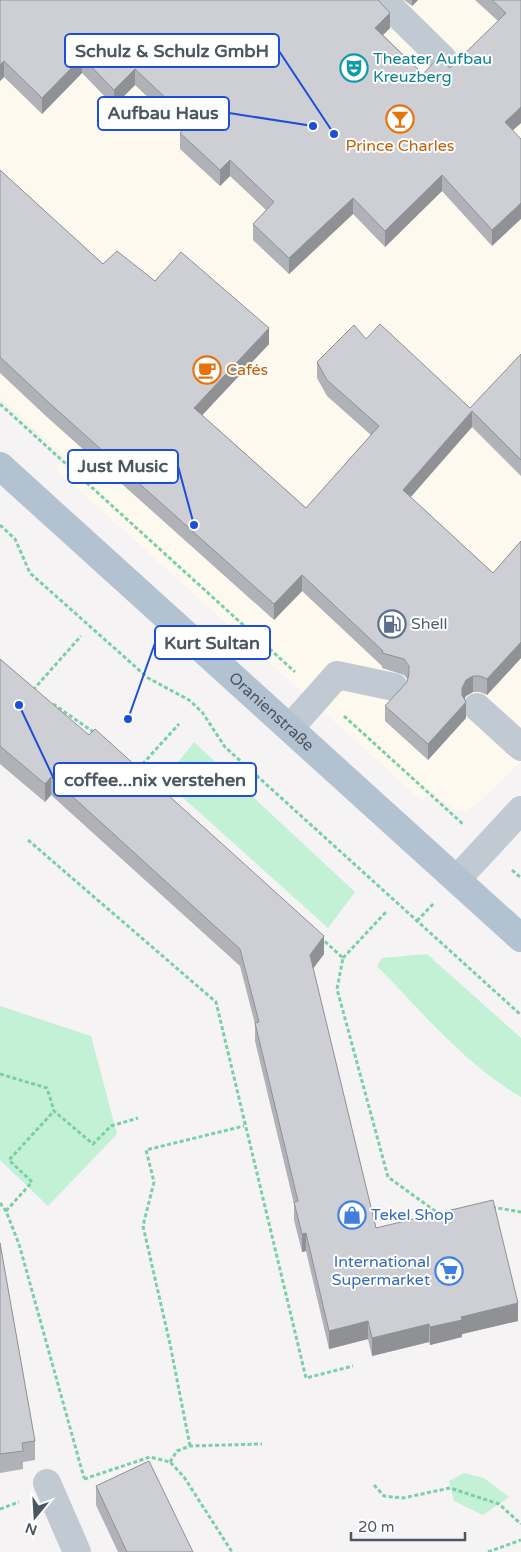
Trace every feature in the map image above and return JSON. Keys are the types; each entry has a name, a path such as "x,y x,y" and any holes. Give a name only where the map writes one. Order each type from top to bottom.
{"main road":[{"name":"Oranienstraße","path":"0,466 521,938"}],"street":[{"path":"383,0 443,60"},
{"path":"290,728 337,674 394,686"},
{"path":"476,707 521,747"},
{"path":"457,879 521,810"},
{"path":"49,1487 77,1552"}],"path":[{"path":"0,404 429,793"},
{"path":"0,525 15,539 30,573 148,678 189,700 202,712 225,747 521,1015"},
{"path":"33,690 80,636"},
{"path":"26,685 40,696"},
{"path":"48,701 102,740"},
{"path":"138,769 179,724"},
{"path":"131,763 145,776"},
{"path":"28,840 216,1002 244,1126 306,1378 352,1366"},
{"path":"386,912 343,958 337,989 388,1177 443,1216"},
{"path":"314,931 343,958"},
{"path":"0,1074 47,1088 54,1111 93,1144 111,1126 138,1118"},
{"path":"6,1211 32,1182 9,1160 54,1111"},
{"path":"190,1446 170,1344 143,1226 154,1182 146,1150 244,1126"},
{"path":"0,1203 6,1211 19,1244 84,1479"},
{"path":"489,1207 521,1212"},
{"path":"170,1462 177,1451 190,1446 262,1444"},
{"path":"0,1509 49,1487 84,1479 150,1457 170,1462 184,1477 232,1552"},
{"path":"374,1485 384,1496 404,1498 450,1488 499,1504 521,1524"},
{"path":"488,1552 521,1540"}],"shaded area":[{"path":"0,0 521,0 521,762 475,806 463,811 454,810 432,791 422,801 56,469 66,457 0,398"}],"green space":[{"path":"194,742 355,892 328,928 170,786 174,767"},
{"path":"427,954 521,1038 521,1097 481,1069 463,1053 377,966 382,958"},
{"path":"0,1006 91,1036 117,1134 48,1206 0,1160"},
{"path":"464,1473 484,1478 509,1497 483,1515 454,1501 449,1481"}],"building":[{"path":"0,0 378,0 390,13 375,28 423,74 438,58 450,68 506,13 492,0 521,0 521,107 505,122 521,139 521,203 492,230 442,175 385,231 353,198 289,258 253,224 274,202 230,160 220,170 180,133 190,121 135,69 114,90 82,57 42,98 4,61 0,65"},
{"path":"0,170 103,264 117,251 155,281 181,252 269,328 194,408 306,508 379,426 327,380 317,362 354,325 366,339 380,324 470,408 521,354 521,460 472,411 403,490 493,573 521,541 521,642 487,679 473,676 466,680 462,688 462,695 466,702 428,744 385,706 407,682 409,666 404,659 382,653 383,651 302,575 274,604 0,357"},
{"path":"0,659 89,735 95,729 324,936 310,955 376,1228 493,1200 518,1303 461,1317 462,1320 430,1327 429,1324 372,1338 368,1321 329,1331 306,1233 302,1234 294,1202 298,1201 255,1023 259,1022 240,949 51,777 45,784 0,746"},
{"path":"0,1243 35,1441 22,1443 23,1451 0,1454"},
{"path":"149,1461 193,1552 127,1552 96,1486"}],"place":[{"name":"Theater Aufbau Kreuzberg","path":"354,68"},
{"name":"Prince Charles","path":"400,119"},
{"name":"Aufbau Haus","path":"313,126"},
{"name":"Schulz & Schulz GmbH","path":"334,134"},
{"name":"Cafés","path":"207,370"},
{"name":"Just Music","path":"194,525"},
{"name":"Shell","path":"392,624"},
{"name":"coffee...nix verstehen","path":"19,705"},
{"name":"Kurt Sultan","path":"128,719"},
{"name":"Tekel Shop","path":"352,1215"},
{"name":"International Supermarket","path":"449,1271"}]}
